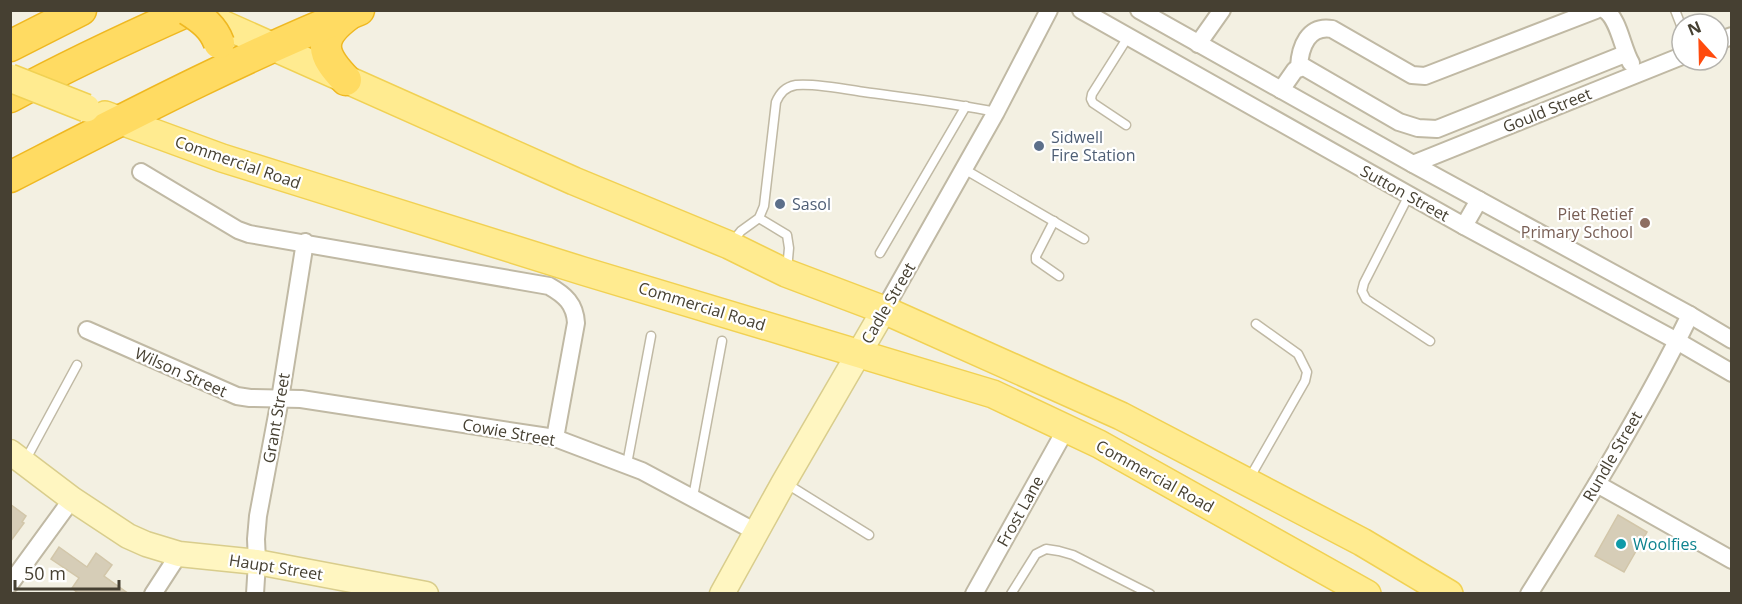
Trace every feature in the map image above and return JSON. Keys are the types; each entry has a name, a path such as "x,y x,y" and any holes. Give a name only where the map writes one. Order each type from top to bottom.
{"highway":[{"path":"10,46 81,10"},
{"path":"10,96 190,10 208,24 216,34 229,37 216,61 201,80"},
{"path":"10,177 201,80 273,46 354,12"},
{"path":"346,80 328,57 326,48 329,33 354,12"}],"main road":[{"path":"229,37 273,46 584,185 729,245 786,273 884,310 1121,416 1362,542 1449,594"},
{"name":"Commercial Road","path":"10,78 222,158 583,271 993,394 1099,444 1367,594"}],"street":[{"name":"Cadle Street","path":"722,594 996,112 1048,10"},
{"name":"Sutton Street","path":"1081,10 1464,226 1677,341 1731,373"},
{"path":"1198,44 1222,10"},
{"path":"1299,68 1302,47 1311,33 1322,28 1332,29 1412,75 1425,76 1596,10"},
{"path":"1605,10 1611,15 1625,54 1638,74"},
{"name":"Sutton Street","path":"1142,11 1731,340"},
{"path":"1128,37 1142,11"},
{"path":"1281,90 1290,75 1304,67 1400,122 1418,128 1437,129 1625,54"},
{"name":"Gould Street","path":"1413,164 1670,61"},
{"path":"1352,163 1366,138"},
{"path":"141,172 238,230 549,286 568,299 575,314 576,323 555,438"},
{"path":"1464,226 1479,200"},
{"name":"Grant Street","path":"255,594 257,528 305,243"},
{"name":"Rundle Street","path":"1529,594 1597,484 1677,341 1689,315"},
{"name":"Wilson Street","path":"87,330 226,392 250,398 279,399"},
{"name":"Cowie Street","path":"279,399 301,399 555,438 627,464 756,532"},
{"name":"Frost Lane","path":"974,594 1066,429"},
{"name":"Haupt Street","path":"18,457 72,499 128,536 146,544 179,554 257,562 426,594"},
{"path":"1597,484 1731,560"},
{"path":"10,584 72,499"},
{"path":"153,594 179,554"}],"lane":[{"path":"1126,125 1093,103 1091,99 1128,37"},
{"path":"729,245 741,231 759,218 764,206 776,102 788,87 803,85 835,88 996,112"},
{"path":"880,253 966,106"},
{"path":"964,169 1084,239"},
{"path":"1409,195 1362,291 1366,299 1430,341"},
{"path":"759,218 782,231 789,239 786,273"},
{"path":"1054,221 1036,260 1059,276"},
{"path":"1247,482 1305,381 1307,372 1298,354 1256,324"},
{"path":"627,464 651,336"},
{"path":"693,497 722,341"},
{"path":"18,457 77,365"},
{"path":"784,482 869,535"},
{"path":"1011,594 1036,554 1046,549 1073,555 1150,594"}],"building":[{"path":"10,504 26,516 22,522 24,523 10,542"},
{"name":"Woolfies","path":"1618,515 1647,532 1624,572 1595,556"},
{"path":"59,547 87,567 96,553 112,565 104,576 129,594 79,594 72,588 79,578 51,559"}],"place":[{"name":"Sidwell Fire Station","path":"1039,146"},
{"name":"Sasol","path":"780,204"},
{"name":"Piet Retief Primary School","path":"1645,223"},
{"name":"Woolfies","path":"1621,544"}]}
